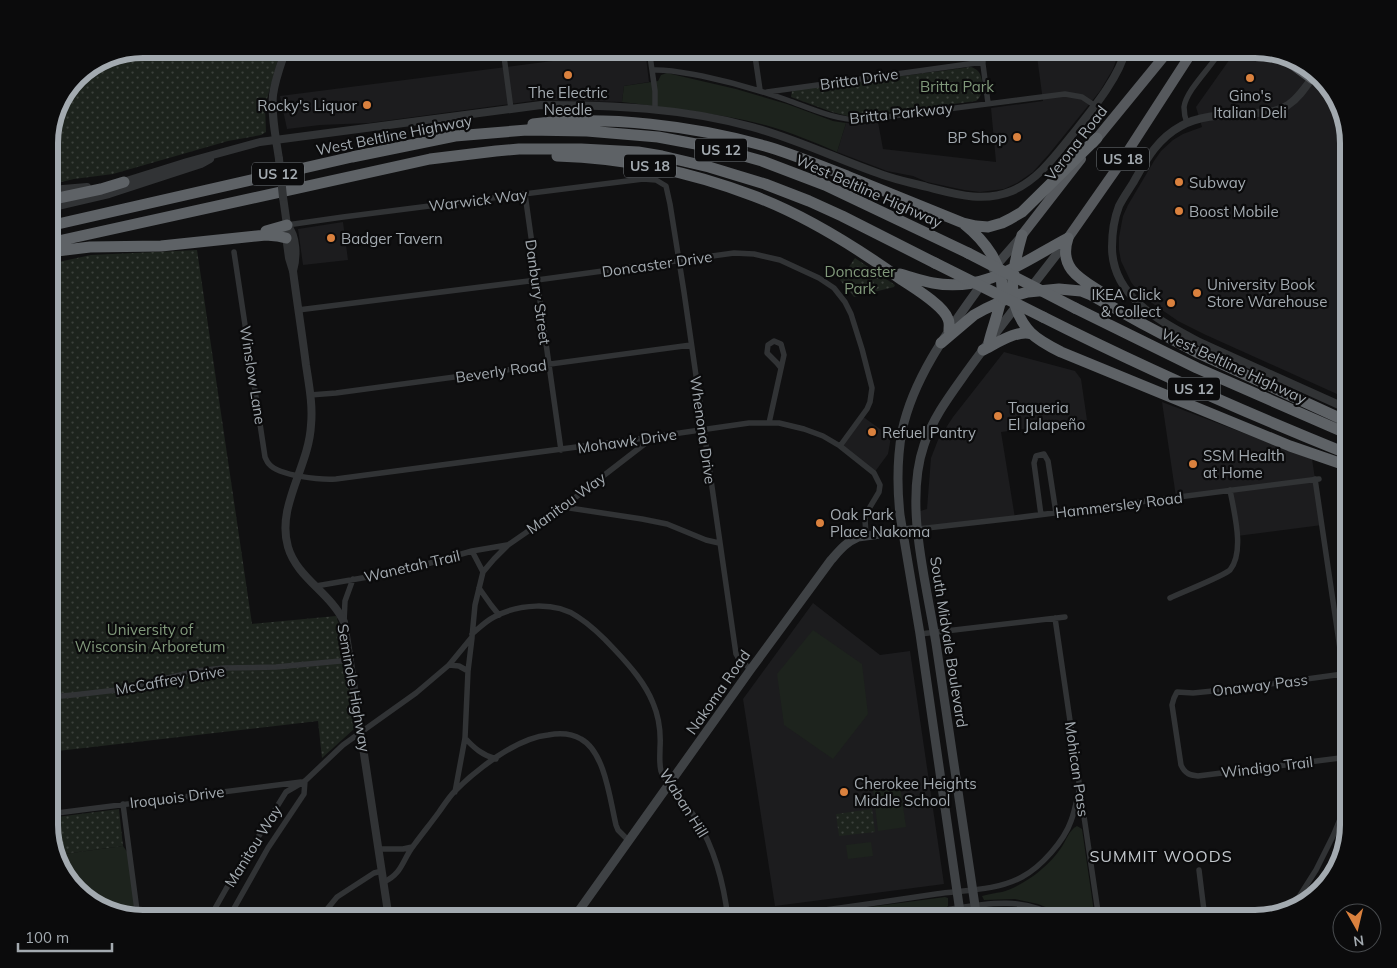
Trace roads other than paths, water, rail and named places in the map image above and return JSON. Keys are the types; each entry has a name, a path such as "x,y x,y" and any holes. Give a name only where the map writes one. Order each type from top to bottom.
{"highway":[{"name":"Verona Road","path":"1022,235 1097,138 1163,58"},
{"name":"US 18","path":"430,160 541,156 576,157 625,162 672,171 739,191 792,213 860,251 889,270 933,283 947,285 970,284 984,280 998,270 1013,270 1068,238 1117,168 1188,58"},
{"path":"1185,62 1189,58"},
{"name":"US 18","path":"455,136 531,124 582,120 640,124 721,135 768,147 816,164 963,223 988,227 1010,220 1022,212 1097,138"},
{"name":"West Beltline Highway","path":"58,224 352,157 455,136 527,130 602,132 658,137 712,147 819,182 1205,371 1340,430"},
{"name":"West Beltline Highway","path":"58,241 430,160 496,151 544,148 616,150 662,156 709,167 784,190 842,216 1043,317 1215,399 1340,451"},
{"path":"58,198 124,182"},
{"path":"963,223 976,233 985,244 998,270 1002,293 986,346"},
{"path":"230,238 274,230 287,225"},
{"path":"58,251 90,247 161,246 273,235 286,238"},
{"path":"1022,235 1013,270 1012,286 1015,302 1024,324 1032,334 1060,352 1290,446 1340,463"},
{"path":"1068,238 1065,259 1075,274 1151,328"},
{"path":"889,270 930,299 944,312 948,319 949,330"},
{"path":"940,343 974,315 1000,302 1015,302 1028,292 1059,288 1081,291 1196,352 1340,418"},
{"path":"986,346 1017,334 1025,332 1032,334"}],"main road":[{"name":"Verona Road","path":"998,270 1005,254 1022,235"},
{"path":"1028,292 1068,238"},
{"name":"South Midvale Boulevard","path":"959,908 920,634 903,531 899,501 898,459 902,432 922,377 940,343 984,280"},
{"name":"South Midvale Boulevard","path":"976,910 918,529 917,479 923,446 932,424 1015,302"},
{"name":"Nakoma Road","path":"579,910 830,560 851,540 866,536 918,529"}],"street":[{"name":"Seminole Highway","path":"283,58 276,82 273,106 287,225 286,238 293,270 312,410 307,453 287,510 286,536 288,548 299,569 335,605 344,622 389,910"},
{"path":"504,58 512,109"},
{"path":"650,58 655,91 655,109"},
{"path":"756,58 763,91"},
{"path":"982,58 988,104"},
{"path":"58,190 107,186 124,182 260,142 541,105 571,105 655,109 706,117 787,137 882,175 960,195 981,197 1001,195 1022,186 1034,178 1047,165 1094,105 1118,71 1123,58"},
{"path":"1187,123 1184,113 1186,102 1192,90 1215,59"},
{"name":"Britta Drive","path":"763,91 983,62"},
{"name":"Britta Parkway","path":"652,70 714,78 763,91 828,115 851,120 1065,94 1082,97 1094,105"},
{"path":"1311,80 1294,101 1286,107 1275,110 1218,116 1187,123 1168,134 1154,147 1120,205 1114,222 1112,256 1116,272 1123,286 1151,314 1198,342 1340,405"},
{"path":"58,206 97,197 201,164 218,154"},
{"name":"Warwick Way","path":"287,225 643,179 656,180 666,186"},
{"name":"Whenona Drive","path":"666,186 679,261 736,654 740,661 751,669"},
{"name":"Danbury Street","path":"525,194 560,450"},
{"name":"Seminole Highway","path":"287,225 293,235 295,258 293,270"},
{"name":"Winslow Lane","path":"234,252 265,457 274,468 299,476"},
{"name":"Doncaster Drive","path":"298,310 734,253 754,254 780,260 819,278 834,288 845,302 851,314 872,388 867,409 840,446"},
{"name":"Beverly Road","path":"310,395 691,345"},
{"path":"769,423 781,368"},
{"name":"Mohawk Drive","path":"299,476 315,479 336,479 652,438 749,423 779,423 804,428 822,436 840,446 874,473 880,484 879,492 864,520 866,536"},
{"name":"Manitou Way","path":"214,910 286,792 305,781 343,744 416,693 449,665 472,636 475,605 483,572 508,545 563,507 652,438"},
{"path":"1041,515 1034,463 1034,458 1040,454 1044,454 1048,461 1056,513"},
{"name":"Hammersley Road","path":"918,529 1317,479 1340,645"},
{"path":"1170,598 1229,572 1236,559 1237,540 1230,490"},
{"path":"563,507 634,517 667,524 706,540 719,543"},
{"name":"Wanetah Trail","path":"316,586 413,568 472,551 508,545"},
{"path":"472,551 483,572"},
{"path":"344,622 345,601 353,579"},
{"path":"479,588 499,615"},
{"name":"Waban Hill","path":"472,636 492,618 517,609 540,606 561,609 578,616 604,638 634,671 653,703 660,724 660,766 669,784 696,818 709,844 722,880 727,910"},
{"path":"920,634 1065,617"},
{"name":"Mohican Pass","path":"1055,618 1098,910"},
{"path":"455,792 465,738 468,671 472,636"},
{"name":"McCaffrey Drive","path":"58,696 117,690 197,671 223,668 276,667 351,660"},
{"path":"449,665 459,666 468,671"},
{"name":"Onaway Pass","path":"1186,773 1181,765 1172,705 1177,692 1193,693 1340,675"},
{"path":"384,882 393,878 399,872 412,847 455,792 496,759 523,742 539,736 565,734 580,738 594,751 610,796 616,825 618,830 629,840"},
{"path":"465,738 474,748 496,759"},
{"name":"Windigo Trail","path":"1186,773 1198,776 1340,758"},
{"name":"Manitou Way","path":"233,910 268,848 304,794 305,781"},
{"name":"Iroquois Drive","path":"58,813 305,781"},
{"path":"822,910 972,890 1008,884 1023,877 1046,858 1061,840 1071,822 1080,787"},
{"path":"123,804 137,910"},
{"path":"1298,898 1316,870 1340,819"},
{"path":"379,849 412,847"},
{"path":"1199,870 1204,910"},
{"path":"326,910 337,897 374,873 382,871"},
{"path":"944,910 975,905 1008,903 1039,910"}],"place":[{"name":"The Electric Needle","path":"568,75"},
{"name":"Gino's Italian Deli","path":"1250,78"},
{"name":"Rocky's Liquor","path":"367,105"},
{"name":"BP Shop","path":"1017,137"},
{"name":"Subway","path":"1179,182"},
{"name":"Boost Mobile","path":"1179,211"},
{"name":"Badger Tavern","path":"331,238"},
{"name":"University Book Store Warehouse","path":"1197,293"},
{"name":"IKEA Click & Collect","path":"1171,303"},
{"name":"Taqueria El Jalapeño","path":"998,416"},
{"name":"Refuel Pantry","path":"872,432"},
{"name":"SSM Health at Home","path":"1193,464"},
{"name":"Oak Park Place Nakoma","path":"820,523"},
{"name":"Cherokee Heights Middle School","path":"844,792"}],"district":[{"name":"SUMMIT WOODS","path":"1161,856"}],"park label":[{"name":"Britta Park","path":"957,86"},
{"name":"Doncaster Park","path":"860,280"},
{"name":"University of Wisconsin Arboretum","path":"150,638"}]}
